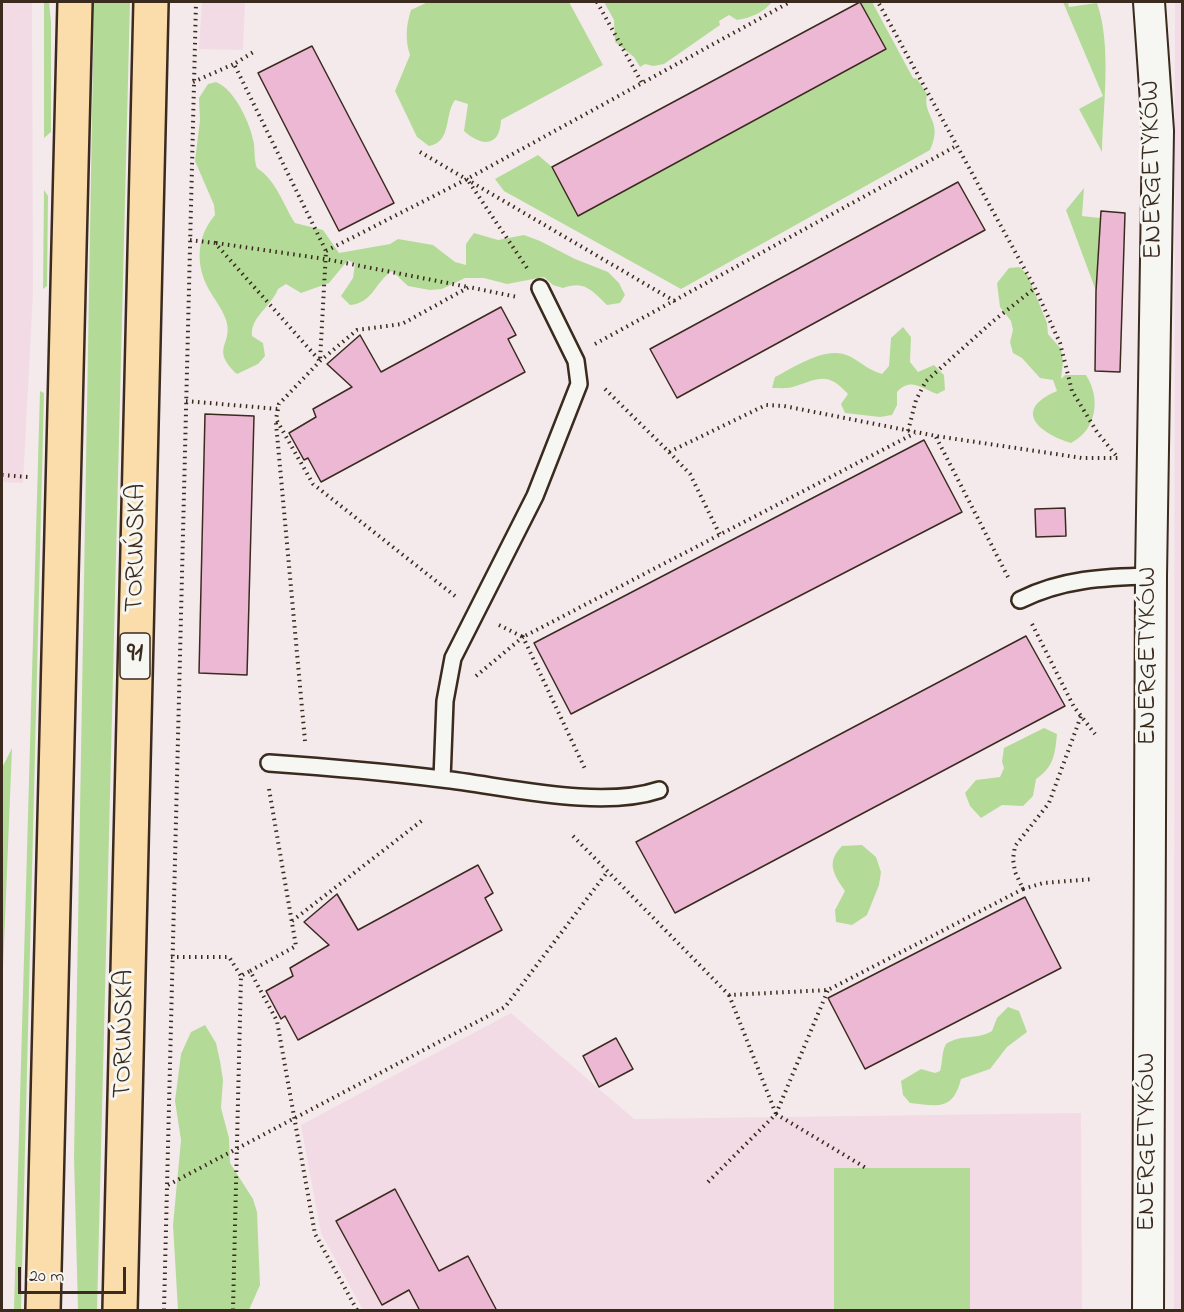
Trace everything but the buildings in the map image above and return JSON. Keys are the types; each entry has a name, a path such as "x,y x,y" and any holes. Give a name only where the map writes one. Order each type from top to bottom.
{"main road":[{"path":"43,1311 75,2"},
{"name":"TORUŃSKA","path":"120,1311 151,2"}],"street":[{"name":"ENERGETYKÓW","path":"1148,1311 1151,576 1158,132 1149,2"}],"lane":[{"path":"442,779 445,701 453,658 535,496 579,384 575,358 540,288"},
{"path":"1020,600 1068,582 1099,577 1151,576"},
{"path":"269,763 442,779 599,799 626,798 658,790"}],"path":[{"path":"164,1311 196,2"},
{"path":"597,2 642,83"},
{"path":"326,251 467,179 789,2"},
{"path":"669,452 766,405 784,406 908,431 1083,458 1118,458 1097,432 1072,391 1059,343 1035,288 878,2"},
{"path":"193,82 234,64 255,51"},
{"path":"215,243 320,361 326,251 234,64"},
{"path":"720,535 690,474 575,358 958,145"},
{"path":"420,152 676,302"},
{"path":"467,179 540,288"},
{"path":"190,240 325,259 470,287"},
{"path":"908,431 916,400 926,381 992,322 1035,288"},
{"path":"186,401 278,410"},
{"path":"276,419 306,766"},
{"path":"2,475 29,477"},
{"path":"445,701 523,637 599,799"},
{"path":"1023,889 1012,859 1015,846 1049,803 1081,716"},
{"path":"241,976 296,946 269,787 269,763"},
{"path":"292,921 424,819"},
{"path":"573,836 729,995 777,1114 866,1168"},
{"path":"168,1185 505,1007 608,871"},
{"path":"729,995 828,990 1023,889 1043,883 1095,879"},
{"path":"171,957 229,957 241,976 232,1311"},
{"path":"250,971 277,1021 315,1234 357,1311"},
{"path":"708,1182 777,1114 828,990"}],"shaded area":[{"path":"2,2 32,2 33,293 23,483 2,482"},
{"path":"202,2 245,2 243,50 199,49"},
{"path":"1175,2 1182,2 1182,1310 1174,1310"},
{"path":"511,1013 634,1119 1081,1113 1082,1310 363,1310 321,1233 301,1125"}],"green space":[{"path":"44,2 49,2 51,22 51,132 44,138"},
{"path":"94,2 130,2 97,1310 78,1310 74,1156"},
{"path":"428,2 569,2 603,65 501,120 497,135 489,142 477,140 464,131 468,104 455,100 444,134 436,143 429,146 417,137 395,91 410,55 407,32 411,10"},
{"path":"604,2 772,2 760,12 747,18 737,20 729,15 719,21 720,25 664,64 653,66 645,64 640,67 634,57 615,42 614,20"},
{"path":"860,2 872,2 913,78 917,79 927,94 927,108 935,132 930,150 681,289 504,191 495,179 538,155 552,167 579,216 886,50"},
{"path":"1063,2 1068,2 1069,7 1097,3 1102,20 1105,96 1102,152 1079,109 1103,96"},
{"path":"216,82 230,92 241,108 252,136 257,168 274,186 295,223 323,230 339,253 390,244 398,239 433,245 455,262 466,265 466,244 474,233 498,240 524,235 608,272 619,283 625,295 620,303 607,305 588,288 577,285 563,288 553,285 544,277 507,284 484,278 465,278 442,289 430,290 408,286 392,271 369,296 350,305 341,296 353,278 355,264 348,260 329,283 301,293 286,284 278,289 252,329 252,336 263,343 265,356 258,364 237,374 229,365 223,352 228,328 222,311 204,279 200,259 204,232 215,215 214,205 195,161 200,120 199,98 208,84"},
{"path":"1084,188 1082,216 1100,218 1096,291 1066,210"},
{"path":"44,190 48,196 47,286 43,289"},
{"path":"1020,267 1028,276 1047,323 1048,334 1061,349 1063,362 1061,379 1065,375 1086,375 1094,394 1094,413 1091,422 1080,437 1071,443 1059,439 1040,427 1033,413 1043,398 1057,391 1053,380 1040,378 1022,358 1013,353 1010,342 1013,330 1011,321 1000,307 997,283 1009,268"},
{"path":"903,327 911,337 910,362 918,372 934,365 944,375 945,390 937,394 916,385 906,385 897,392 897,405 892,415 880,417 845,413 841,404 848,394 830,380 818,379 790,388 772,388 775,377 801,363 831,353 849,356 882,374 889,366 891,338"},
{"path":"40,391 44,393 21,1310 14,1310"},
{"path":"1044,728 1057,734 1055,748 1047,770 1036,779 1033,796 1023,806 1002,805 981,818 970,806 965,793 976,780 1000,777 1004,768 1002,762 1004,748"},
{"path":"12,748 2,993 2,768"},
{"path":"862,845 876,857 881,872 879,885 867,915 852,925 836,922 835,910 845,891 833,868 834,857 842,846"},
{"path":"1008,1007 1019,1011 1027,1032 1007,1047 990,1069 961,1079 954,1097 943,1104 910,1103 903,1095 901,1081 921,1069 935,1073 940,1071 946,1044 957,1039 992,1031 997,1018"},
{"path":"205,1025 216,1043 220,1061 223,1080 221,1108 229,1138 230,1163 253,1199 257,1212 260,1285 249,1310 178,1310 173,1225 181,1140 175,1101 181,1054 191,1032"},
{"path":"834,1168 970,1168 970,1310 834,1310"}]}
